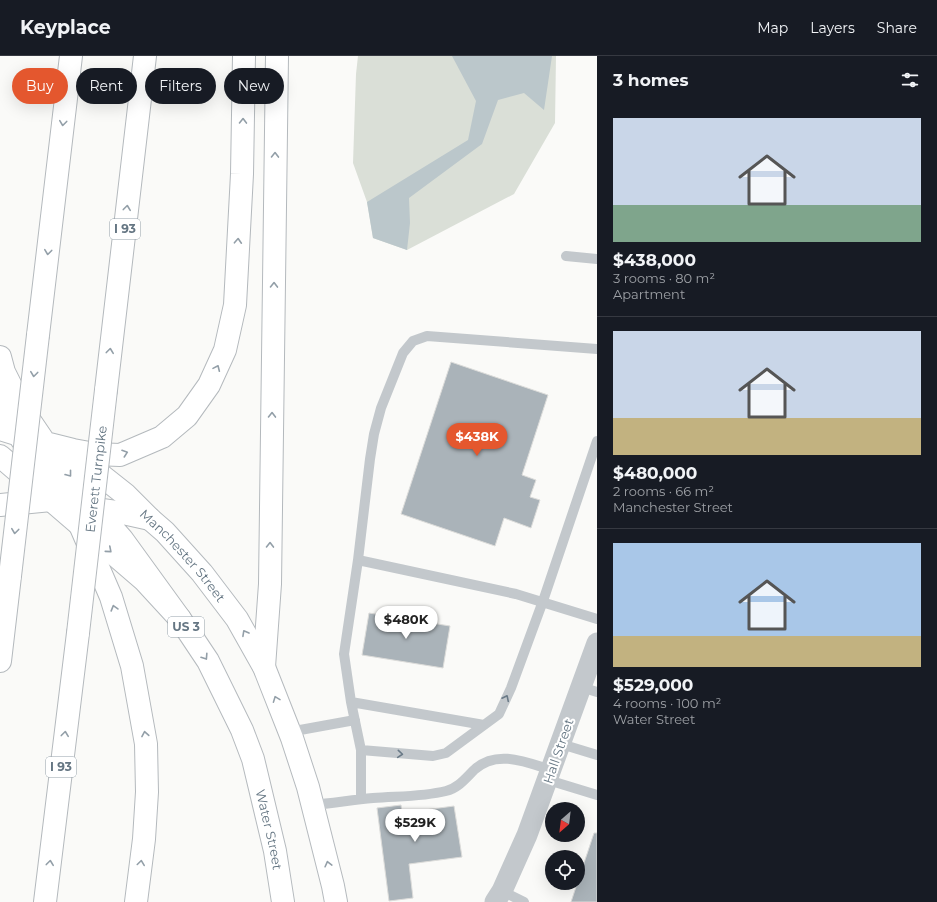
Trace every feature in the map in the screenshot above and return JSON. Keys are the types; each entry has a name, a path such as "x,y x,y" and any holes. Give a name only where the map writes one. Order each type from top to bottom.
{"main road":[{"path":"0,660 71,56"},
{"name":"Everett Turnpike","path":"45,902 78,633 144,56"},
{"path":"10,432 45,444 95,454 120,456 162,437 187,416 209,385 225,350 235,305 242,174 244,56"},
{"path":"264,667 270,584 277,56"},
{"path":"0,357 4,372 24,412 45,444 95,509 122,539 180,619"},
{"name":"Manchester Street","path":"0,392 41,427 73,450 165,532 202,574 232,613 264,667 302,768 313,805"},
{"path":"0,409 10,432 58,500 80,525 111,597 132,666 146,744 148,792 136,902"},
{"path":"0,456 58,500"},
{"path":"0,505 58,500 95,509 150,519"},
{"name":"US 3","path":"80,525 145,581 180,619"},
{"name":"Water Street","path":"180,619 208,661 242,730 253,758 275,851 283,902"},
{"path":"313,805 336,902"}],"street":[{"name":"Hall Street","path":"499,897 527,835 560,744 589,689 597,643"}],"lane":[{"path":"566,256 597,259"},
{"path":"361,799 361,750 351,702 344,654 374,434 391,380 403,353 412,342 427,336 597,349"},
{"path":"361,750 433,756 446,753 499,714 511,688 543,601 597,441"},
{"path":"358,560 516,594 543,601 597,620"},
{"path":"351,702 484,724"},
{"path":"289,732 355,720"},
{"path":"560,744 597,755"},
{"path":"313,805 445,791 457,788 480,764 490,759 503,758 523,761 550,775 597,794"},
{"path":"499,897 524,902"}],"shaded area":[{"path":"358,56 556,56 555,123 514,194 407,250 373,238 367,202 353,163"},
{"path":"452,56 552,56 544,110 524,93 498,100 482,144 409,198 410,223 407,250 373,238 367,202 468,140 476,101"}],"building":[{"path":"451,362 548,395 522,475 536,480 530,497 540,500 531,528 504,518 495,546 401,514"},
{"path":"369,613 450,626 443,668 362,655"},
{"path":"401,805 402,813 454,806 462,857 409,864 413,898 389,901 377,808"},
{"path":"594,833 597,833 597,902 571,902 575,890 585,890 585,860"}]}
